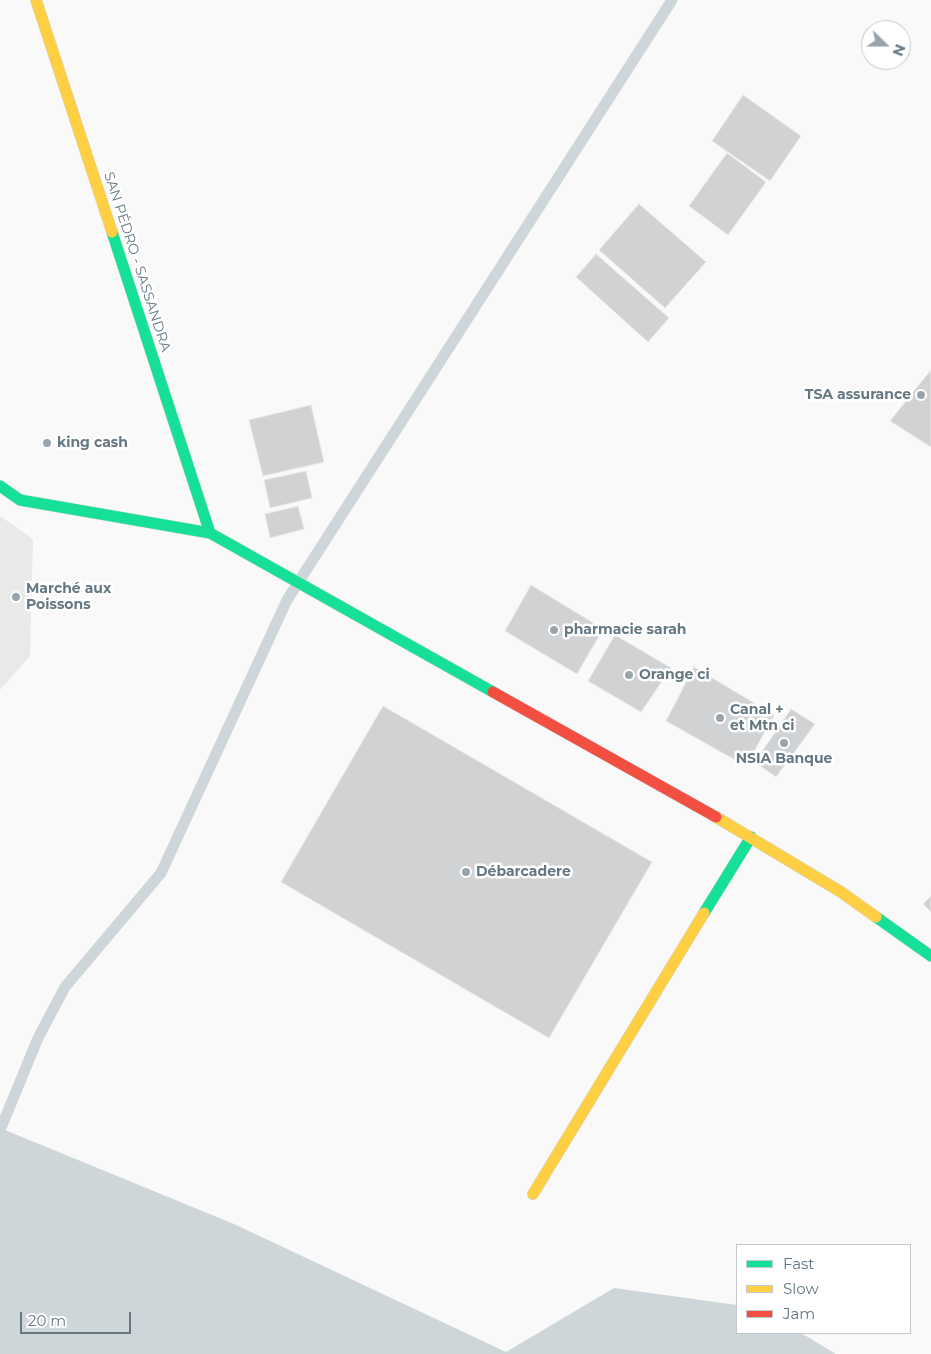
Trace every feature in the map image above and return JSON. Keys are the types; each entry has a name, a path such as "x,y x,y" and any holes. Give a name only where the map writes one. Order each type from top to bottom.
{"street":[{"name":"SAN PÉDRO - SASSANDRA","path":"36,0 210,533"},
{"path":"0,486 20,500 210,533 751,837 841,892 931,956"},
{"path":"532,1194 751,837"}],"shaded area":[{"name":"Marché aux Poissons","path":"0,516 33,539 30,656 0,690"},
{"path":"0,1128 234,1224 506,1352 614,1288 736,1305 736,1334 803,1334 836,1354 0,1354"}],"building":[{"path":"743,95 801,136 770,181 712,141"},
{"path":"727,153 766,182 728,235 689,206"},
{"path":"639,204 706,262 665,308 599,250"},
{"path":"596,254 669,318 648,342 576,277"},
{"name":"TSA assurance","path":"931,370 931,447 890,421"},
{"path":"311,405 324,462 263,476 249,420"},
{"path":"306,471 312,498 270,508 264,480"},
{"path":"298,506 304,529 270,538 265,514"},
{"name":"pharmacie sarah","path":"531,585 603,629 577,674 505,631"},
{"name":"Orange ci","path":"615,635 671,668 641,712 588,681"},
{"name":"Canal + et Mtn ci","path":"694,667 774,715 746,766 666,721"},
{"name":"Débarcadere","path":"383,706 652,862 549,1038 281,882"},
{"name":"NSIA Banque","path":"791,709 815,724 776,777 755,762"},
{"path":"931,896 931,912 923,904"}],"waterway":[{"path":"1,1128 38,1038 65,987 161,873 287,600 672,0"}],"traffic: fast":[{"path":"112,232 210,533"},
{"path":"0,486 20,500 210,533 493,692"},
{"path":"704,913 751,837"},
{"path":"876,917 931,956"}],"traffic: slow":[{"path":"36,0 112,232"},
{"path":"716,817 841,892 876,917"},
{"path":"533,1194 704,913"}],"traffic: jam":[{"path":"493,692 716,817"}],"place":[{"name":"TSA assurance","path":"921,395"},
{"name":"king cash","path":"47,443"},
{"name":"Marché aux Poissons","path":"16,597"},
{"name":"pharmacie sarah","path":"554,630"},
{"name":"Orange ci","path":"629,675"},
{"name":"Canal + et Mtn ci","path":"720,718"},
{"name":"NSIA Banque","path":"784,743"},
{"name":"Débarcadere","path":"466,872"}]}
